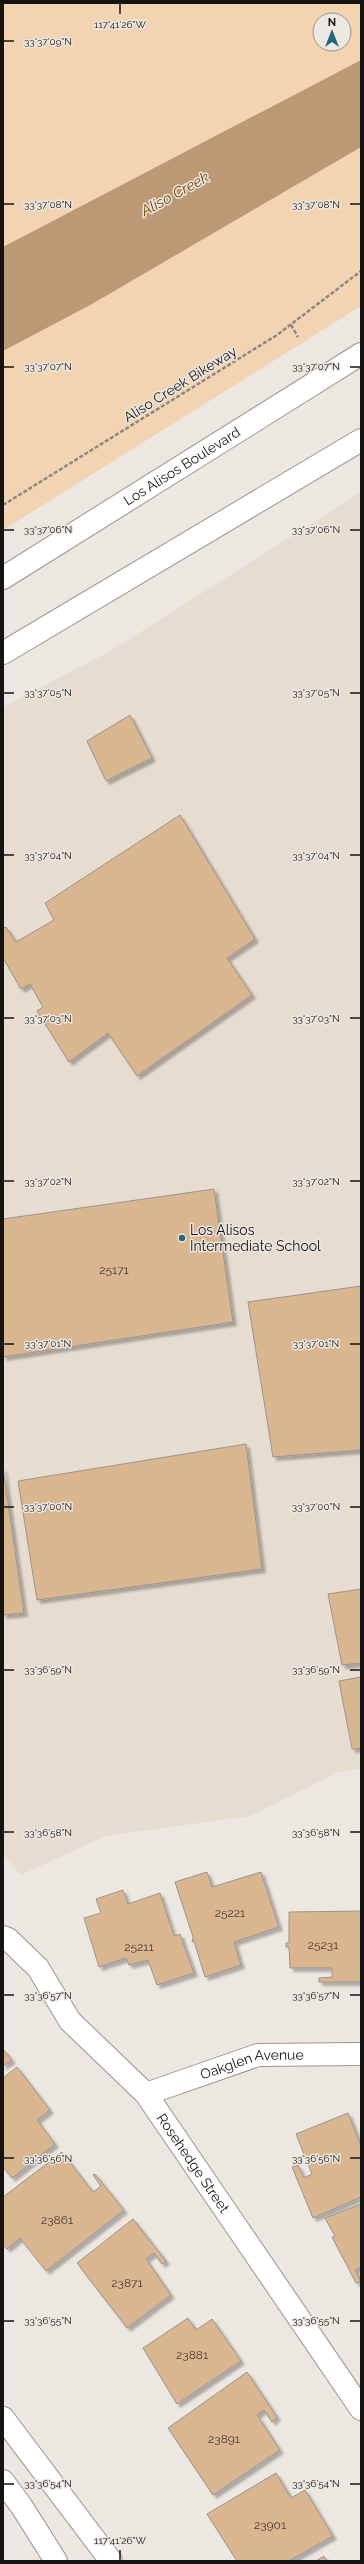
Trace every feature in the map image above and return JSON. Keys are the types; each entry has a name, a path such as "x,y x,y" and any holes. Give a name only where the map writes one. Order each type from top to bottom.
{"main road":[{"name":"Los Alisos Boulevard","path":"3,578 361,354"},
{"path":"3,653 361,440"},
{"name":"Rosehedge Street","path":"3,1937 8,1938 38,1968 70,2021 146,2094 361,2408"},
{"name":"Oakglen Avenue","path":"146,2094 258,2055 361,2054"},
{"path":"3,2418 111,2561"},
{"path":"3,2481 22,2507 56,2561"}],"path":[{"name":"Aliso Creek Bikeway","path":"3,505 291,325 361,271"},
{"path":"291,325 298,337"}],"shaded area":[{"path":"3,3 361,3 361,306 3,530"},
{"name":"Los Alisos Intermediate School","path":"361,492 361,1768 337,1773 250,1816 105,1836 21,1875 3,1855 3,707 112,650"}],"water":[{"name":"Aliso Creek","path":"361,60 361,147 92,304 3,351 3,247"}],"building":[{"path":"130,715 152,758 106,781 87,741"},
{"path":"180,815 255,939 227,958 252,995 137,1076 108,1033 69,1062 37,1011 43,1007 30,984 21,989 3,958 3,928 6,927 16,942 54,920 45,903"},
{"path":"214,1189 233,1322 3,1357 3,1219"},
{"path":"361,1286 361,1450 273,1457 248,1302"},
{"path":"246,1444 262,1569 37,1600 18,1481"},
{"path":"3,1468 24,1613 3,1615"},
{"path":"361,1589 361,1663 342,1665 328,1594"},
{"path":"361,1677 361,1748 352,1749 339,1681"},
{"path":"207,1872 212,1887 261,1872 279,1927 234,1942 241,1965 205,1977 194,1941 192,1942 193,1937 175,1882"},
{"path":"123,1890 128,1904 160,1893 174,1936 180,1934 194,1973 157,1985 148,1960 129,1965 126,1958 99,1967 84,1918 101,1913 96,1899"},
{"path":"361,1911 361,1982 319,1982 319,1978 332,1977 332,1968 290,1968 289,1947 286,1947 286,1943 289,1943 289,1912"},
{"path":"3,2049 12,2060 3,2066"},
{"path":"17,2067 50,2110 37,2120 55,2144 12,2178 3,2167 3,2078"},
{"path":"348,2113 361,2146 361,2197 313,2218 292,2167 298,2165 304,2178 312,2174 296,2134"},
{"path":"62,2152 93,2192 101,2186 93,2175 95,2174 124,2210 46,2271 20,2238 7,2249 3,2244 3,2197"},
{"path":"361,2204 361,2267 355,2270 361,2281 356,2283 332,2237 335,2236 325,2218"},
{"path":"133,2219 166,2261 162,2264 154,2253 146,2259 171,2295 127,2328 77,2263"},
{"path":"188,2318 196,2330 212,2319 241,2361 177,2404 143,2348"},
{"path":"247,2372 277,2417 272,2422 264,2410 257,2415 280,2450 213,2495 168,2428"},
{"path":"276,2473 291,2498 305,2490 333,2536 289,2561 237,2561 207,2514"},
{"path":"324,2556 327,2561 316,2561"}],"place":[{"name":"Los Alisos Intermediate School","path":"182,1238"}]}
